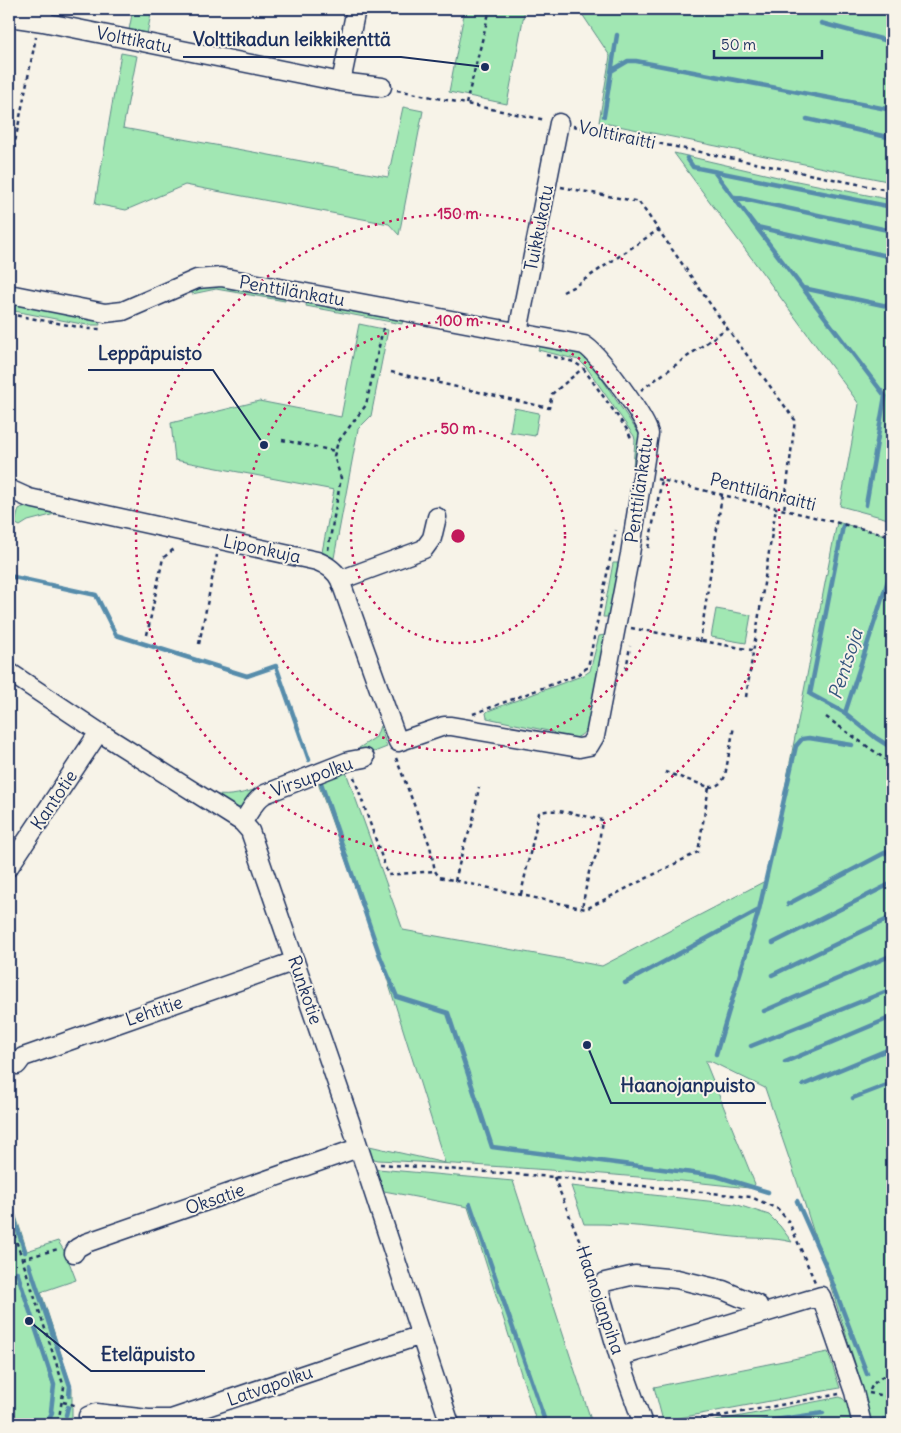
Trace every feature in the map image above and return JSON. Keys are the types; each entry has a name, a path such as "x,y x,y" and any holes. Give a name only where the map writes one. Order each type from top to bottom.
{"street":[{"path":"356,9 341,82 382,87"},
{"name":"Volttikatu","path":"9,17 43,15 341,82"},
{"name":"Tuikkukatu","path":"518,332 559,123"},
{"name":"Penttilänkatu","path":"9,294 105,313 123,311 197,279 221,277 518,332 588,347 629,399 649,430 644,476 595,736 589,746 573,748 444,726 395,746"},
{"name":"Liponkuja","path":"9,489 29,498 325,564 333,570 340,580 395,746"},
{"path":"340,580 424,549 432,538 437,517"},
{"name":"Runkotie","path":"9,672 99,732 242,822 250,831 450,1424"},
{"name":"Kantotie","path":"9,867 99,732"},
{"name":"Virsupolku","path":"242,822 258,799 265,794 357,760"},
{"name":"Lehtitie","path":"17,1065 23,1057 295,961"},
{"name":"Oksatie","path":"74,1252 86,1243 358,1148"},
{"path":"599,1289 604,1282 635,1275 677,1279 723,1290 758,1304 760,1314"},
{"name":"Haanojanpiha","path":"599,1289 619,1357 643,1424"},
{"path":"619,1357 821,1296 861,1393 862,1424"},
{"name":"Latvapolku","path":"88,1416 96,1413 148,1419 171,1419 421,1335"}],"path":[{"path":"466,104 490,9"},
{"path":"9,172 36,37 43,15"},
{"name":"Volttiraitti","path":"382,87 892,191"},
{"path":"547,184 639,202 727,328 795,420 784,510"},
{"path":"563,292 576,286 658,230"},
{"path":"9,314 89,329 109,328"},
{"path":"325,564 341,478 334,456 335,451 342,435 366,406 384,324 392,326"},
{"path":"629,399 727,328"},
{"path":"542,354 574,362 583,368 628,431 632,441 631,447"},
{"path":"391,372 549,408 552,394 583,368"},
{"path":"438,382 440,377"},
{"path":"282,440 335,451"},
{"name":"Penttilänraitti","path":"644,476 892,536"},
{"path":"700,642 722,495"},
{"path":"746,697 776,508"},
{"path":"472,714 577,675 588,667 618,521"},
{"path":"147,635 163,558 174,549 178,530"},
{"path":"199,644 220,540"},
{"path":"616,626 752,650"},
{"path":"826,716 892,764"},
{"path":"665,772 709,787 718,785 725,776 734,726"},
{"path":"395,746 399,762 430,846 435,870 439,877 582,908 589,908 698,852 709,787"},
{"path":"357,760 388,875 435,870"},
{"path":"456,881 464,845 472,825 479,786"},
{"path":"521,895 539,813 544,810 567,812 602,820 598,851 589,872 582,908"},
{"path":"364,1165 384,1164 554,1177 751,1197 778,1209 789,1222 798,1239 821,1296"},
{"name":"Haanojanpiha","path":"554,1177 599,1289"},
{"path":"9,1220 64,1388 58,1424"},
{"path":"22,1259 60,1248 74,1252"},
{"path":"861,1393 892,1369"},
{"path":"678,1424 861,1393 892,1397"}],"green space":[{"path":"133,9 152,9 147,34 129,30"},
{"path":"465,9 525,9 507,104 449,92"},
{"path":"557,9 892,9 892,182 599,122 610,56 582,14"},
{"path":"121,53 137,56 123,128 388,177 403,107 423,111 399,235 389,224 185,185 126,210 95,204"},
{"path":"674,153 782,178 892,200 892,520 840,506 859,404"},
{"path":"212,284 285,296 285,301 216,289 192,294 192,290"},
{"path":"307,301 403,319 402,324 306,306"},
{"path":"9,303 99,321 100,325 87,325 9,310"},
{"path":"359,324 388,330 371,416 358,429 334,558 322,552 334,490 175,460 171,423 259,401 341,417"},
{"path":"540,344 579,352 590,361 641,437 638,469 633,468 634,436 587,368 579,360 538,350"},
{"path":"514,408 539,413 535,436 510,432"},
{"path":"25,506 55,514 28,521 20,526 15,523 19,509"},
{"path":"837,522 892,537 892,1424 868,1424 860,1379 805,1205 765,1088 710,1061 705,1061 755,1184 749,1188 610,1175 370,1158 365,1145 445,1163 380,956 318,783 346,772 403,930 602,966 767,880"},
{"path":"613,563 620,563 609,617 603,617"},
{"path":"716,609 751,615 746,643 711,637"},
{"path":"605,635 587,729 580,736 566,739 553,732 487,718 486,713 488,711 584,675 590,671 599,636"},
{"path":"380,726 387,747 364,756 361,755 359,748 376,737"},
{"path":"254,790 249,800 240,809 236,809 210,793 226,795"},
{"path":"378,1169 513,1181 591,1420 598,1424 537,1424 468,1207 384,1191 376,1171"},
{"path":"571,1186 735,1204 769,1215 792,1242 778,1239 734,1237 641,1226 584,1224"},
{"path":"9,1194 27,1251 58,1241 66,1254 76,1280 41,1292 72,1388 72,1424 9,1424"},
{"path":"828,1352 840,1388 663,1421 654,1387"},
{"path":"840,1397 846,1401 849,1407 852,1422 818,1424 700,1424"}],"waterway":[{"path":"821,23 892,42"},
{"path":"604,116 617,35"},
{"path":"611,71 628,61 636,61 892,110"},
{"path":"807,119 892,138"},
{"path":"687,158 693,167 892,207"},
{"path":"715,173 885,396 866,505"},
{"path":"735,197 892,231"},
{"path":"757,227 892,257"},
{"path":"803,288 892,307"},
{"path":"843,526 810,694 845,713"},
{"name":"Pentsoja","path":"892,568 845,713 876,738 892,748"},
{"path":"9,576 96,595 116,635 247,676 276,666 309,760"},
{"path":"890,727 892,722"},
{"path":"716,1054 759,910 796,746 802,739 809,738 852,745"},
{"path":"321,783 380,956 397,997 448,1013 492,1147 716,1176 768,1192"},
{"path":"788,904 892,849"},
{"path":"773,943 892,883"},
{"path":"625,983 759,910"},
{"path":"772,975 892,917"},
{"path":"764,1011 892,955"},
{"path":"751,1046 892,989"},
{"path":"785,1062 892,1017"},
{"path":"803,1085 892,1048"},
{"path":"853,1098 892,1083"},
{"path":"797,1201 826,1266 867,1374"},
{"path":"9,1203 25,1252"},
{"path":"470,1204 546,1424"},
{"path":"29,1264 70,1386 69,1396"},
{"path":"17,1272 54,1385 51,1411"},
{"path":"66,1415 68,1407"},
{"path":"48,1424 52,1412"},
{"path":"748,1424 823,1413"},
{"path":"884,1419 892,1422"}],"place":[{"name":"Volttikadun leikkikenttä","path":"485,67"},
{"name":"Leppäpuisto","path":"264,445"},
{"name":"Haanojanpuisto","path":"587,1045"},
{"name":"Eteläpuisto","path":"29,1321"}]}
